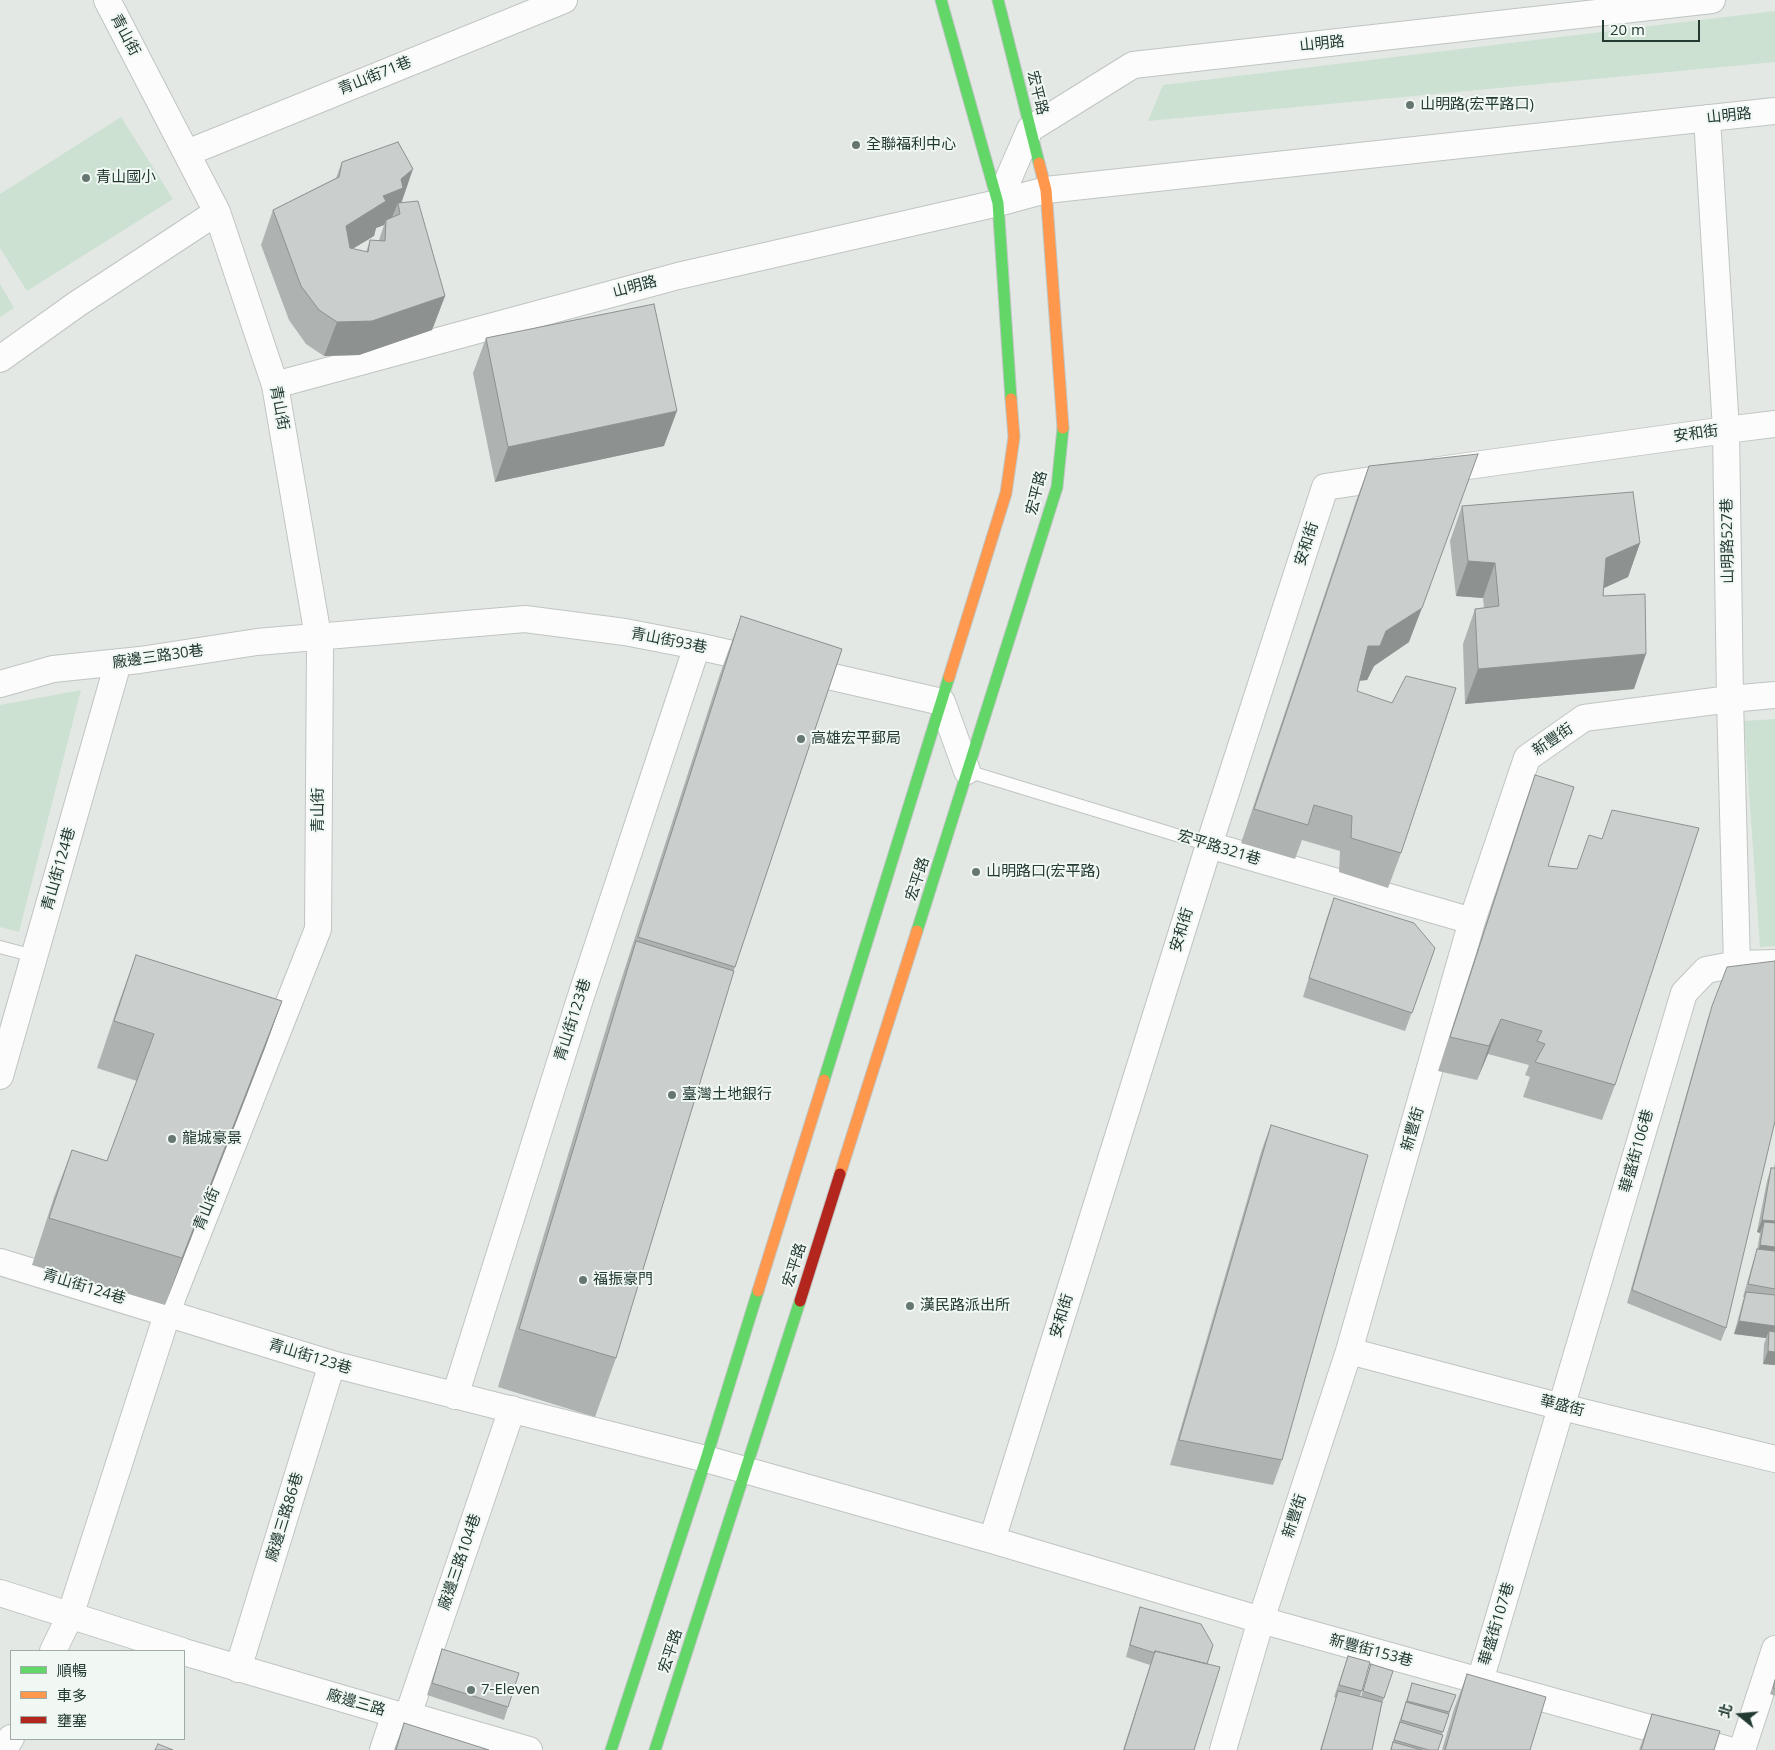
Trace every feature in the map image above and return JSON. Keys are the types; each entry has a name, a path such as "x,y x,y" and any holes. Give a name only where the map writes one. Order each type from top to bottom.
{"street":[{"name":"青山街","path":"53,1650 70,1616 167,1312 318,928 320,648 275,385 217,212 106,0"},
{"name":"宏平路","path":"611,1750 706,1459 1006,493 1014,437 998,203 941,0"},
{"name":"宏平路","path":"655,1750 746,1470 1057,487 1063,432 1046,190 998,0"},
{"name":"山明路","path":"1030,129 1133,65 1712,0"},
{"name":"青山街71巷","path":"187,153 559,1"},
{"name":"山明路","path":"275,385 678,276 998,203 1046,190 1775,111"},
{"name":"山明路527巷","path":"1707,118 1726,430 1730,699 1737,964"},
{"path":"998,203 1030,129"},
{"path":"0,359 78,304 217,212"},
{"name":"安和街","path":"992,1540 1209,845 1325,486 1775,424"},
{"name":"青山街93巷","path":"318,636 525,618 625,632 697,646 942,702"},
{"name":"廠邊三路30巷","path":"0,684 53,669 118,663 257,642 318,636"},
{"name":"青山街123巷","path":"455,1396 580,999 697,646"},
{"name":"青山街124巷","path":"0,1076 118,663"},
{"name":"新豐街","path":"1223,1750 1261,1620 1350,1351 1472,922 1527,758 1584,718 1775,695"},
{"path":"942,702 968,771"},
{"name":"宏平路321巷","path":"1209,845 1472,922"},
{"name":"華盛街106巷","path":"1562,1407 1684,993 1706,970 1737,964 1775,963"},
{"name":"青山街124巷","path":"0,1262 167,1312"},
{"name":"青山街123巷","path":"167,1312 332,1364 706,1459 992,1540"},
{"name":"華盛街","path":"1350,1351 1562,1407 1775,1459"},
{"name":"廠邊三路86巷","path":"238,1669 332,1364"},
{"name":"華盛街107巷","path":"1562,1407 1480,1681 1729,1750"},
{"name":"廠邊三路104巷","path":"383,1750 401,1715 512,1409"},
{"path":"992,1540 1261,1620"},
{"name":"廠邊三路","path":"0,1593 180,1650"},
{"name":"新豐街153巷","path":"1261,1620 1480,1681"},
{"path":"1742,1750 1775,1648"},
{"name":"廠邊三路","path":"185,1652 238,1669 529,1750"},
{"path":"3,1750 10,1740"}],"lane":[{"name":"宏平路321巷","path":"968,771 1209,845"},
{"path":"0,947 34,956"}],"green space":[{"path":"1775,11 1775,62 1148,121 1163,85"},
{"path":"121,117 173,199 27,291 0,248 0,194"},
{"path":"0,284 14,308 0,317"},
{"path":"81,690 19,932 0,927 0,705"},
{"path":"1775,719 1775,946 1760,947 1744,721"}],"building":[{"path":"398,142 413,169 401,179 403,188 383,196 386,201 346,226 350,248 368,252 370,240 385,241 386,220 400,214 398,203 418,201 445,296 372,321 337,322 319,310 301,286 273,210 339,177 342,162"},
{"path":"654,304 677,411 508,447 486,338"},
{"path":"1478,454 1422,608 1386,631 1380,646 1368,646 1357,691 1392,703 1406,676 1456,688 1401,853 1351,838 1352,816 1314,805 1308,825 1254,809 1369,466"},
{"path":"1633,492 1640,543 1606,558 1603,596 1645,594 1646,654 1478,669 1475,609 1499,606 1495,563 1468,561 1462,506"},
{"path":"741,616 842,649 735,967 638,937"},
{"path":"1535,775 1574,787 1548,866 1577,869 1589,835 1602,839 1612,810 1699,828 1615,1085 1535,1062 1545,1044 1537,1041 1542,1031 1501,1019 1489,1046 1450,1037"},
{"path":"1334,898 1414,923 1435,948 1412,1013 1309,978"},
{"name":"福振豪門","path":"636,941 734,971 616,1358 519,1329"},
{"name":"龍城豪景","path":"136,955 282,1001 182,1258 49,1218 72,1150 107,1161 154,1034 114,1021"},
{"path":"1775,961 1775,1121 1726,1328 1632,1290 1712,1006 1727,967"},
{"path":"1271,1125 1368,1155 1282,1460 1179,1440"},
{"path":"1771,1168 1775,1168 1775,1221 1762,1220"},
{"path":"1764,1222 1775,1223 1775,1247 1760,1245"},
{"path":"1757,1249 1775,1251 1775,1289 1748,1284"},
{"path":"1746,1292 1775,1295 1775,1326 1739,1321"},
{"path":"1769,1331 1775,1332 1775,1352 1768,1351"},
{"path":"1140,1607 1201,1624 1213,1645 1207,1664 1155,1651 1155,1653 1130,1645"},
{"name":"7-Eleven","path":"442,1649 519,1673 508,1707 432,1683"},
{"path":"1155,1651 1220,1667 1194,1750 1124,1750"},
{"path":"1348,1656 1370,1662 1362,1691 1339,1685"},
{"path":"1371,1664 1393,1671 1384,1698 1363,1691"},
{"path":"1467,1674 1546,1697 1530,1750 1445,1750"},
{"path":"1412,1683 1456,1695 1449,1712 1407,1701"},
{"path":"1338,1691 1382,1702 1372,1750 1321,1750"},
{"path":"1406,1702 1449,1714 1443,1732 1401,1720"},
{"path":"1652,1714 1720,1731 1714,1750 1641,1750"},
{"path":"1400,1722 1443,1735 1438,1750 1429,1750 1394,1740"},
{"path":"404,1723 489,1750 396,1750"},
{"path":"1393,1742 1422,1750 1391,1750"},
{"path":"158,1744 173,1750 155,1750"}],"traffic: fast":[{"path":"941,0 998,203 1011,399"},
{"path":"998,0 1039,163"},
{"path":"917,931 1057,487 1063,428"},
{"path":"824,1080 949,677"},
{"path":"611,1750 706,1459 758,1291"},
{"path":"655,1750 800,1301"}],"traffic: slow":[{"path":"1039,163 1046,190 1063,428"},
{"path":"949,677 1006,493 1014,437 1011,399"},
{"path":"840,1174 917,931"},
{"path":"758,1291 824,1080"}],"traffic: jam":[{"path":"800,1301 840,1174"}],"place":[{"name":"山明路(宏平路口)","path":"1410,105"},
{"name":"全聯福利中心","path":"856,145"},
{"name":"青山國小","path":"86,178"},
{"name":"高雄宏平郵局","path":"801,739"},
{"name":"山明路口(宏平路)","path":"976,872"},
{"name":"臺灣土地銀行","path":"672,1095"},
{"name":"龍城豪景","path":"172,1139"},
{"name":"福振豪門","path":"583,1280"},
{"name":"漢民路派出所","path":"910,1306"},
{"name":"7-Eleven","path":"471,1690"}]}
